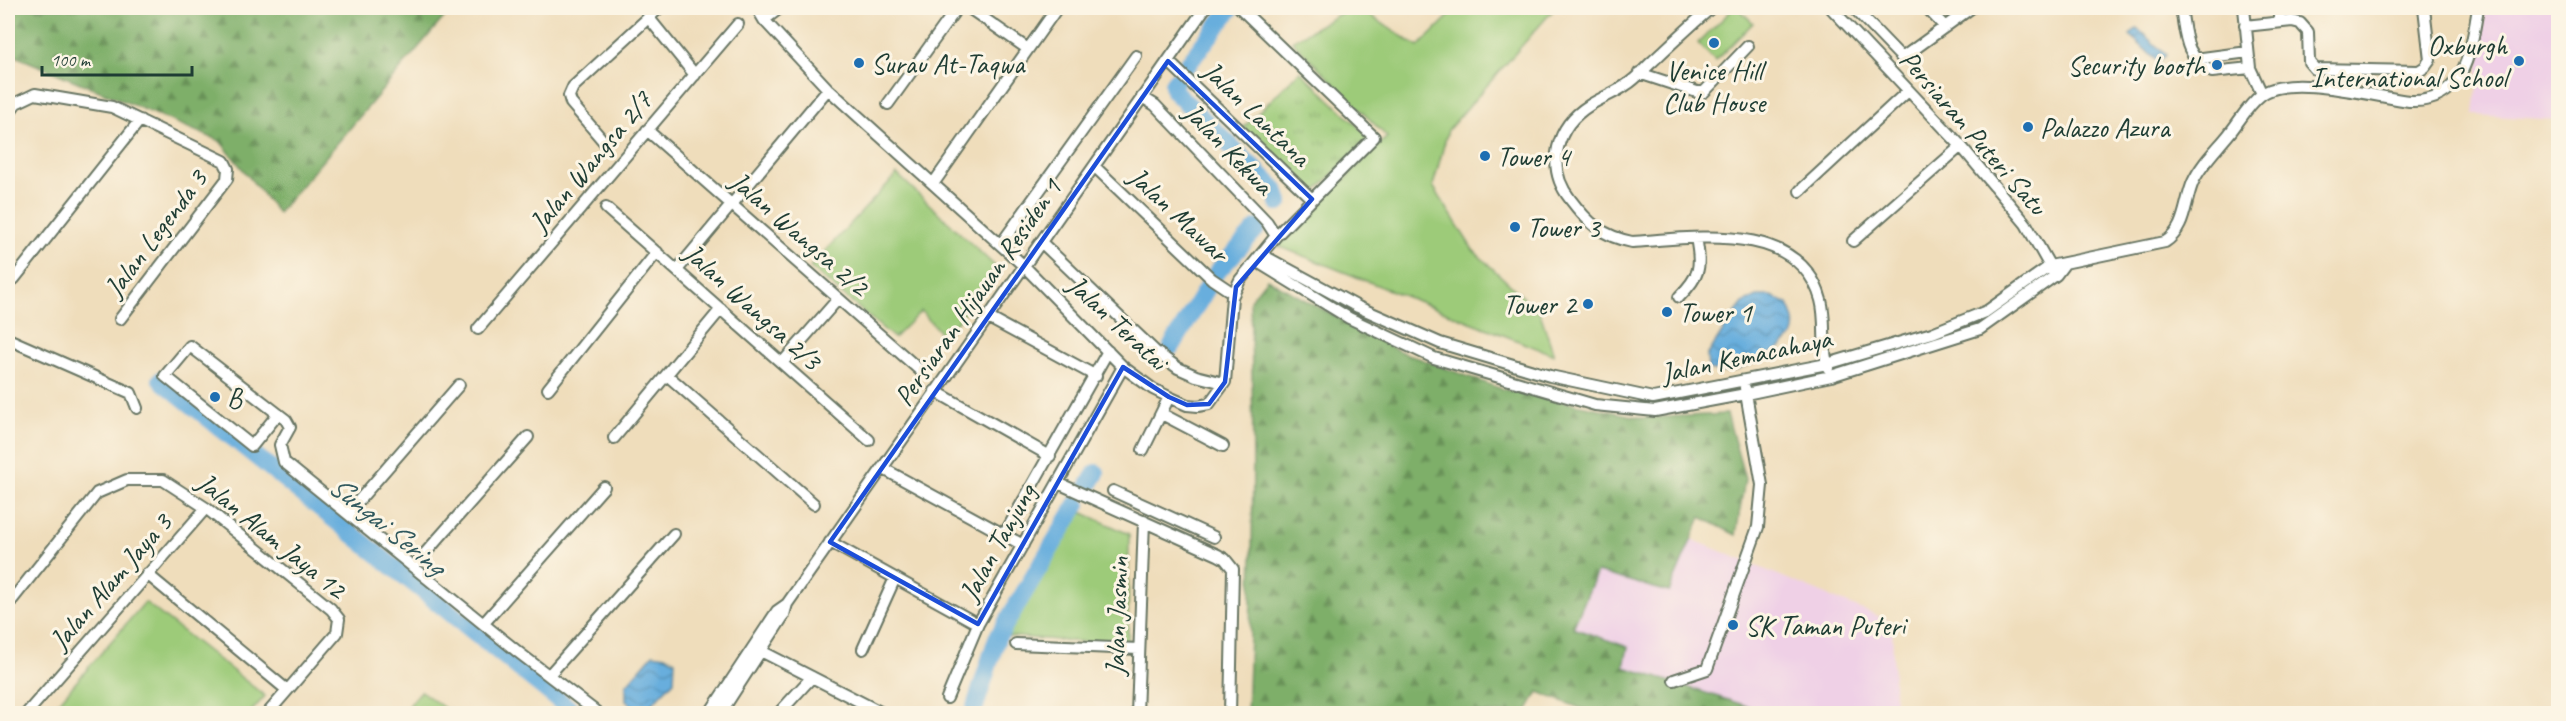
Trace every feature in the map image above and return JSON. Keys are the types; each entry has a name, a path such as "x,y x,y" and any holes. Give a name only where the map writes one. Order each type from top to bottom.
{"street":[{"path":"604,143 571,103 569,96 573,87 659,8"},
{"name":"Jalan Teratai","path":"757,8 764,20 828,89 1001,244 1123,367 1153,389 1187,405 1209,404 1224,383"},
{"path":"764,20 780,8"},
{"path":"888,104 957,8"},
{"path":"969,8 1028,49"},
{"path":"933,184 1057,8"},
{"name":"Persiaran Hijauan Residen 1","path":"709,714 748,654 784,615 787,604 830,542 1205,8"},
{"path":"1041,242 1156,352 1178,368 1224,383 1233,293 1240,280 1276,236 1374,137 1240,8"},
{"path":"1711,8 1627,85 1588,106 1571,120 1560,139 1555,161 1557,175 1566,194 1579,211 1598,230 1614,238 1632,242 1742,238 1775,247 1794,260 1809,276 1821,300 1827,364 1831,376"},
{"name":"Persiaran Puteri Satu","path":"1831,8 1961,146 2026,224 2053,271"},
{"path":"1854,8 1902,58 1971,8"},
{"path":"1927,8 1945,27"},
{"path":"2181,8 2187,43 2195,59 2212,72 2250,68"},
{"path":"2244,8 2250,68 2262,94 2284,86 2305,86 2422,102 2439,98 2454,84 2472,47 2478,8"},
{"path":"2278,8 2280,22"},
{"path":"2246,26 2280,22 2300,23 2308,32 2309,62 2315,69 2419,70 2425,67 2430,60 2424,8"},
{"path":"648,17 695,75"},
{"name":"Jalan Wangsa 2/7","path":"478,329 738,24"},
{"path":"1639,73 1696,92 1704,92 1748,46"},
{"path":"2195,59 2248,52"},
{"path":"1001,244 1136,56"},
{"name":"Jalan Lantana","path":"1168,61 1312,200"},
{"path":"677,270 828,89"},
{"path":"1800,191 1908,91"},
{"path":"8,114 16,103 35,94 112,107 140,120 14,279"},
{"name":"Jalan Kemacahaya","path":"1259,258 1358,308 1440,343 1550,376 1653,398 1827,364 1932,333 1987,311 2065,263 2165,242 2175,236 2194,180 2262,94"},
{"name":"Jalan Kekwa","path":"1142,97 1155,105 1267,222 1276,236"},
{"name":"Jalan Legenda 3","path":"120,319 227,180 228,169 224,161 140,120"},
{"name":"Jalan Wangsa 2/2","path":"647,130 922,372"},
{"path":"1853,241 1961,146"},
{"name":"Jalan Mawar","path":"1095,167 1212,279 1233,293"},
{"name":"Jalan Wangsa 2/3","path":"606,208 869,440"},
{"path":"1679,297 1692,284 1698,272 1696,238"},
{"path":"548,389 657,252"},
{"name":"Jalan Kemacahaya","path":"1259,258 1349,318 1434,358 1595,405 1655,411 1831,376 1980,329 2053,271"},
{"path":"782,363 838,299"},
{"path":"614,438 721,309"},
{"path":"987,317 1096,376"},
{"path":"8,339 131,393 137,408"},
{"path":"278,414 252,446 165,376 190,346 286,420 290,427 280,445 284,462 599,714"},
{"path":"1004,535 1096,376 1108,351"},
{"name":"Jalan Tanjung","path":"830,542 978,624 1123,367"},
{"path":"667,375 814,504"},
{"path":"1674,680 1707,669 1758,527 1762,485 1744,382"},
{"path":"348,513 459,385"},
{"path":"935,391 1050,456"},
{"path":"1143,450 1169,398"},
{"path":"1162,414 1223,446"},
{"path":"413,567 528,437"},
{"path":"882,468 1023,545"},
{"name":"Jalan Alam Jaya 12","path":"8,605 98,493 127,480 163,480 206,508 331,609 339,619 337,633 287,690"},
{"path":"1058,483 1225,558 1233,569 1230,714"},
{"path":"484,623 604,487"},
{"path":"1113,491 1214,537"},
{"name":"Jalan Alam Jaya 3","path":"33,711 147,574 206,508"},
{"name":"Jalan Jasmin","path":"1137,714 1144,521"},
{"path":"549,675 674,534"},
{"path":"147,574 287,690 267,714"},
{"path":"863,649 895,578"},
{"path":"947,698 978,624"},
{"path":"764,638 774,658"},
{"name":"Persiaran Hijauan Residen 1","path":"720,714 761,651 764,638"},
{"path":"1016,644 1139,649"},
{"path":"748,654 761,651 884,714"},
{"path":"752,665 774,658"},
{"path":"778,714 812,677"}],"highlighted area":[{"path":"1168,61 1312,199 1236,287 1225,382 1209,404 1187,405 1169,397 1123,367 978,624 830,542"}],"shaded area":[{"name":"Oxburgh International School","path":"2485,8 2558,8 2558,120 2474,115"},
{"name":"SK Taman Puteri","path":"1691,539 1892,622 1895,713 1769,713 1624,667 1573,628 1597,572 1669,592"}],"green space":[{"path":"8,8 452,8 278,213 220,141 8,53"},
{"path":"1350,8 1359,8 1418,47 1457,8 1555,8 1448,130 1433,186 1473,250 1540,313 1554,355 1278,246 1387,137 1292,41"},
{"path":"1734,8 1738,8 1753,23 1715,61 1698,43"},
{"path":"1300,71 1369,137 1312,195 1243,128"},
{"path":"897,174 996,267 945,338 921,311 894,338 810,267"},
{"path":"1267,279 1399,351 1502,389 1643,418 1727,414 1745,479 1736,535 1701,517 1669,592 1597,572 1573,628 1628,647 1624,667 1769,713 1593,713 1538,692 1526,713 1247,714 1253,507 1250,300"},
{"path":"1079,511 1129,534 1128,645 1004,636"},
{"path":"145,602 265,696 250,713 56,714 52,710"},
{"path":"421,691 451,713 403,713"}],"water":[{"path":"2137,28 2166,55 2158,62 2130,35"},
{"path":"1757,296 1771,296 1788,304 1794,323 1792,336 1775,351 1742,368 1725,372 1708,369 1707,356 1730,320 1743,303"},
{"path":"653,654 666,656 675,661 674,681 645,711 632,706 626,700 626,685"}],"waterway":[{"path":"1188,64 1231,8"},
{"path":"1176,80 1173,84 1174,91 1275,189 1279,203"},
{"path":"1217,272 1257,228"},
{"path":"1172,346 1207,288"},
{"name":"Sungai Sering","path":"161,380 576,714"},
{"path":"1087,488 1096,473"},
{"path":"974,710 997,638 1077,504"}],"place":[{"name":"Venice Hill Club House","path":"1714,43"},
{"name":"Oxburgh International School","path":"2519,61"},
{"name":"Surau At-Taqwa","path":"859,63"},
{"name":"Security booth","path":"2217,65"},
{"name":"Palazzo Azura","path":"2028,127"},
{"name":"Tower 4","path":"1485,156"},
{"name":"Tower 3","path":"1515,227"},
{"name":"Tower 2","path":"1588,304"},
{"name":"Tower 1","path":"1667,312"},
{"name":"B","path":"215,397"},
{"name":"SK Taman Puteri","path":"1733,625"}]}
